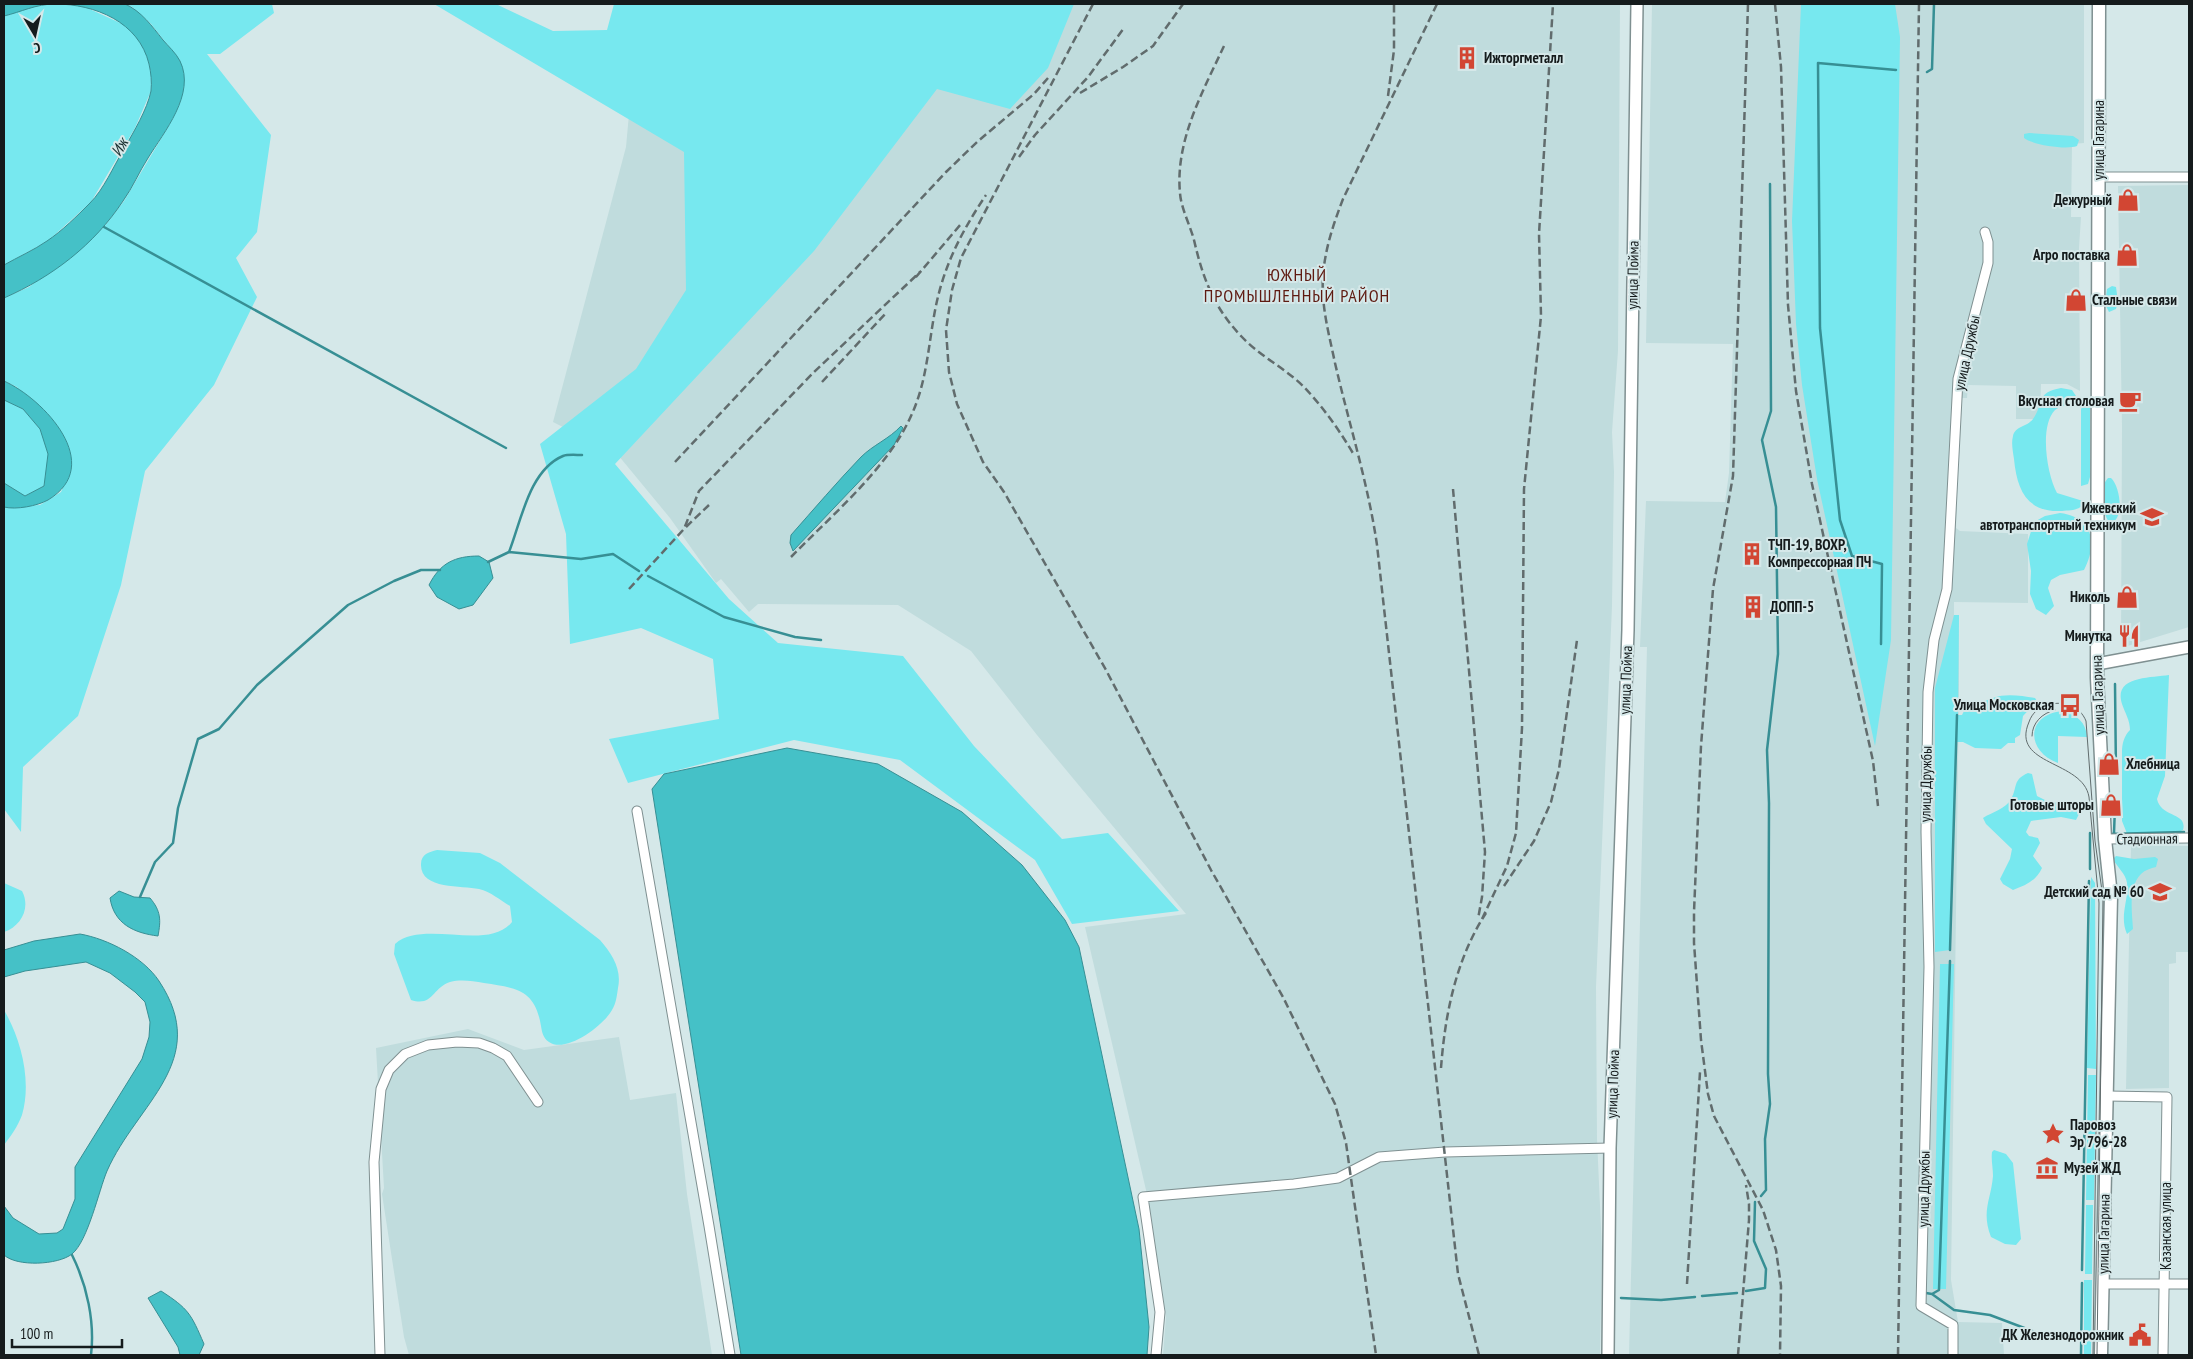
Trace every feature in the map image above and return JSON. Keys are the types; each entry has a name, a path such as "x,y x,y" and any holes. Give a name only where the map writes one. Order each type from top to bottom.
{"main road":[{"name":"улица Пойма","path":"1608,1355 1610,1148 1628,630 1637,4"},
{"name":"улица Гагарина","path":"2099,4 2097,664 2105,840 2111,896 2101,1355"},
{"path":"2097,664 2189,647"}],"street":[{"path":"2098,177 2189,177"},
{"name":"улица Дружбы","path":"1953,1355 1953,1325 1921,1306 1929,967 1926,832 1928,692 1934,640 1947,589 1958,379 1988,263 1988,242 1985,232"},
{"path":"637,811 730,1355"},
{"name":"Стадионная","path":"2105,840 2189,838"},
{"path":"380,1355 374,1162 381,1089 389,1070 405,1054 428,1045 457,1042 479,1043 507,1056 538,1102"},
{"name":"Казанская улица","path":"2107,1096 2167,1097 2163,1355"},
{"path":"1156,1355 1160,1312 1143,1197 1294,1184 1338,1178 1379,1157 1445,1152 1610,1148"},
{"path":"2103,1284 2189,1284"}],"shaded area":[{"path":"4,4 48,4 35,7 4,16"},
{"path":"54,4 83,6 127,26 147,54 151,75 151,91 135,128 91,202 48,241 4,265 4,16 32,6"},
{"name":"Иж","path":"55,4 125,4 131,7 146,19 174,52 180,61 184,74 184,86 176,112 169,125 127,196 112,217 99,232 55,270 22,290 4,298 4,265 53,237 95,197 136,128 151,91 149,64 144,49 136,37 125,27 113,18 85,7"},
{"path":"125,4 272,4 274,13 220,54 207,54 271,135 257,232 236,258 257,297 214,385 145,471 121,585 78,716 23,767 21,832 4,809 4,507 40,505 61,492 72,467 17,387 4,381 4,298 29,287 104,227 124,201 180,103 184,86 180,61 151,24 132,7"},
{"path":"434,4 496,4 553,31 607,30 614,4 1074,4 1048,68 1010,109 937,89 814,251 615,464 729,599 778,643 903,656 974,746 1062,839 1108,833 1179,911 1072,924 1035,860 900,760 794,740 628,783 609,739 719,719 713,659 641,628 570,644 566,534 540,444 636,369 686,290 684,152"},
{"path":"639,4 1620,4 1618,351 1612,432 1614,472 1612,606 1596,987 1597,1139 1602,1250 1600,1355 1163,1355 1166,1317 1149,1203 1085,927 1186,914 1037,735 971,651 898,605 758,604 749,612 721,579 716,583 670,518 618,455 553,422 626,147"},
{"path":"1652,4 2084,4 2084,143 2072,144 2071,217 2081,217 2079,248 2080,391 2067,384 2041,384 2040,419 2016,419 2016,386 1968,385 1967,398 1960,398 1956,528 1960,531 2028,534 2028,603 1954,602 1954,615 1959,615 1959,691 1951,1280 1958,1322 2002,1323 2004,1355 1629,1355 1647,647 1640,647 1646,501 1725,502 1729,473 1733,344 1646,343"},
{"path":"1801,4 1895,4 1900,37 1891,640 1875,746 1817,479 1802,385 1796,324 1792,221"},
{"path":"2024,134 2073,136 2079,140 2077,146 2050,146 2028,141 2024,138"},
{"path":"2189,185 2189,627 2121,648 2122,426 2118,186"},
{"path":"2112,286 2116,287 2118,302 2116,309 2109,312 2105,304 2107,289"},
{"path":"4,381 36,402 51,417 63,434 70,452 71,469 64,486 48,500 26,507 4,507 4,483 25,496 44,486 48,454 40,429 23,409 4,400"},
{"path":"2061,388 2072,390 2076,400 2057,408 2050,417 2047,427 2046,451 2050,475 2057,493 2083,501 2084,504 2074,510 2050,511 2032,504 2021,490 2015,470 2012,442 2016,430 2033,419 2044,396 2053,390"},
{"path":"4,400 23,409 40,429 49,454 44,486 25,496 4,483"},
{"path":"2083,406 2090,408 2090,477 2088,484 2081,486 2081,409"},
{"path":"901,426 903,428 894,445 793,551 790,543 791,535 861,457"},
{"path":"2108,478 2111,478 2117,487 2120,501 2119,514 2113,522 2109,522 2103,506 2103,487"},
{"path":"2060,513 2071,515 2086,526 2090,533 2091,550 2084,570 2060,575 2051,580 2048,588 2054,606 2046,615 2036,609 2030,594 2031,571 2027,544 2034,522 2045,516"},
{"path":"479,556 489,562 493,578 473,605 459,609 437,597 429,585 433,577 443,566 463,557"},
{"path":"1954,615 1959,615 1958,715 1962,715 1966,707 1998,696 2009,695 2035,698 2037,701 2023,716 2020,735 2015,738 2015,743 2008,743 2001,749 1975,748 1963,742 1956,742 1950,950 1935,952 1935,688"},
{"path":"2169,675 2165,776 2157,799 2163,809 2182,820 2183,830 2173,834 2128,836 2122,821 2122,746 2130,726 2122,704 2121,695 2123,688 2135,680"},
{"path":"2063,711 2073,715 2083,723 2087,737 2058,736 2058,763 2047,757 2040,750 2035,742 2034,734 2036,726 2042,719"},
{"path":"787,748 878,764 962,812 1022,865 1065,920 1079,947 1139,1229 1149,1327 1147,1355 741,1355 652,789 664,774"},
{"path":"2028,773 2032,774 2037,796 2047,801 2073,806 2079,814 2076,820 2061,817 2031,821 2026,832 2029,836 2038,838 2040,843 2033,856 2042,868 2034,879 2013,890 2003,884 2000,879 2010,859 2012,849 1986,824 1983,818 2009,802 2017,781"},
{"name":"Детский сад № 60","path":"2131,845 2189,846 2189,952 2176,952 2176,963 2169,964 2169,1088 2126,1089"},
{"path":"437,850 480,853 500,863 600,940 615,962 619,974 617,996 614,1005 608,1016 601,1023 574,1041 556,1045 544,1037 538,1014 529,997 515,989 458,981 444,985 424,1001 411,1000 394,954 395,944 407,937 422,934 488,935 501,931 512,922 510,906 488,892 479,889 443,885 427,878 421,864 422,858 426,854"},
{"path":"2116,856 2134,859 2155,857 2158,859 2156,867 2148,869 2143,873 2137,879 2134,886 2132,893 2133,929 2127,934 2124,914 2127,883 2113,859"},
{"path":"2091,877 2095,883 2096,1069 2087,1068"},
{"path":"4,883 22,891 25,897 25,910 20,921 4,932"},
{"path":"119,891 134,897 150,898 159,916 158,936 133,930 121,921 112,907 110,898"},
{"path":"80,934 102,940 124,950 144,964 159,981 173,1009 177,1035 174,1058 151,1102 120,1147 107,1171 88,1227 78,1247 66,1258 48,1262 28,1263 10,1259 4,1255 4,1206 13,1218 39,1234 57,1233 63,1229 75,1199 75,1167 142,1059 149,1037 150,1022 145,1002 110,973 86,962 25,971 4,977 4,950 34,941"},
{"path":"1940,964 1954,964 1946,1289 1933,1289"},
{"path":"4,1010 20,1047 26,1088 22,1115 4,1145"},
{"path":"468,1029 524,1050 619,1037 630,1100 676,1093 687,1194 712,1355 409,1355 404,1337 382,1194 384,1188 376,1048"},
{"path":"2088,1075 2096,1075 2094,1200 2086,1200"},
{"path":"1994,1150 2006,1154 2013,1163 2021,1239 2016,1245 2005,1244 1991,1237 1988,1228 1987,1206 1993,1176 1992,1152"},
{"path":"2086,1205 2093,1205 2092,1274 2085,1274"},
{"path":"2084,1280 2092,1280 2091,1355 2084,1355"},
{"path":"161,1291 178,1303 192,1319 204,1344 199,1355 180,1355 178,1347 148,1298"}],"waterway":[{"path":"1927,72 1932,69 1934,4"},
{"path":"1881,644 1882,564 1852,556 1840,520 1820,328 1818,63 1896,70"},
{"path":"1761,1196 1766,1190 1765,1139 1770,1104 1768,1074 1769,803 1767,750 1778,654 1776,507 1762,440 1771,411 1770,184"},
{"path":"104,227 506,448"},
{"path":"488,562 509,552 522,512 534,485 542,473 551,463 563,456 582,455"},
{"path":"509,552 581,559 613,554 639,571"},
{"path":"140,897 155,862 173,843 178,808 198,739 219,729 257,685 348,605 394,581 421,570 440,570"},
{"path":"648,576 724,617 795,637 821,640"},
{"path":"2115,684 2116,775"},
{"path":"1950,950 1957,715"},
{"path":"2114,833 2115,806"},
{"path":"2109,834 2184,832"},
{"path":"2090,833 2090,869"},
{"path":"2082,1270 2089,881"},
{"path":"1926,1293 1932,1294 1939,1290 1950,961"},
{"path":"1746,1291 1765,1288 1766,1269 1754,1241 1755,1202"},
{"path":"72,1255 82,1279 89,1304 92,1330 91,1355"},
{"path":"2081,1355 2082,1283"},
{"path":"1702,1296 1737,1293"},
{"path":"1932,1294 1954,1310 1990,1315 2048,1337 2080,1337"},
{"path":"1621,1298 1661,1300 1695,1297"}],"tram line":[{"path":"2093,1355 2099,903 2089,797 2084,785 2074,776 2038,755 2030,747 2026,736 2030,719 2036,711 2045,706 2060,703 2076,708 2086,721 2095,841 2103,898 2097,1355"},
{"path":"2032,736 2032,731 2039,719 2055,710"}],"railway":[{"path":"1093,4 961,258 952,290 946,330 949,372 957,404 983,462 1004,492 1106,670 1211,870 1283,997 1335,1104 1346,1143 1376,1355"},
{"path":"1080,93 1153,46 1183,4"},
{"path":"1388,96 1394,50 1394,4"},
{"path":"1437,4 1343,199 1328,247 1324,266 1323,287 1328,331 1363,476 1377,545 1458,1274 1479,1355"},
{"path":"1482,919 1507,866 1516,833 1522,728 1524,489 1541,316 1539,234 1553,4"},
{"path":"1748,4 1733,476 1713,589 1701,746 1694,943 1701,1040 1708,1094 1714,1116 1763,1210 1776,1250 1781,1286 1780,1355"},
{"path":"1775,4 1781,67 1788,305 1796,391 1812,484 1873,761 1878,806"},
{"path":"1898,1355 1919,4"},
{"path":"1019,157 1035,135 1088,77 1124,28"},
{"path":"1224,46 1192,117 1182,154 1180,193 1201,268 1217,304 1232,326 1249,344 1304,387 1331,420 1354,455"},
{"path":"675,462 946,172 977,142 1034,94 1048,78"},
{"path":"791,557 857,491 888,454 901,435 920,392 937,299 947,267 960,238 986,195"},
{"path":"916,277 961,224"},
{"path":"629,589 684,529 699,491 814,372 920,272"},
{"path":"822,382 887,312"},
{"path":"1453,489 1485,852 1482,897 1478,919"},
{"path":"686,527 709,505"},
{"path":"1504,886 1534,841 1551,802 1559,769 1577,640"},
{"path":"1441,1068 1449,1007 1454,988 1467,949 1486,913"},
{"path":"1687,1284 1700,1072"},
{"path":"1738,1355 1749,1220 1746,1185"}],"place":[{"name":"Ижторгметалл","path":"1467,58"},
{"name":"Дежурный","path":"2128,200"},
{"name":"Агро поставка","path":"2127,255"},
{"name":"Стальные связи","path":"2076,300"},
{"name":"Вкусная столовая","path":"2130,401"},
{"name":"Ижевский автотранспортный техникум","path":"2152,517"},
{"name":"ТЧП-19, ВОХР, Компрессорная ПЧ","path":"1752,554"},
{"name":"Николь","path":"2127,597"},
{"name":"ДОПП-5","path":"1753,607"},
{"name":"Минутка","path":"2129,636"},
{"name":"Улица Московская","path":"2070,705"},
{"name":"Хлебница","path":"2109,764"},
{"name":"Готовые шторы","path":"2111,805"},
{"name":"Детский сад № 60","path":"2160,892"},
{"name":"Паровоз Эр 796-28","path":"2053,1134"},
{"name":"Музей ЖД","path":"2047,1168"},
{"name":"ДК Железнодорожник","path":"2140,1335"}],"district":[{"name":"ЮЖНЫЙ ПРОМЫШЛЕННЫЙ РАЙОН","path":"1297,285"}]}
